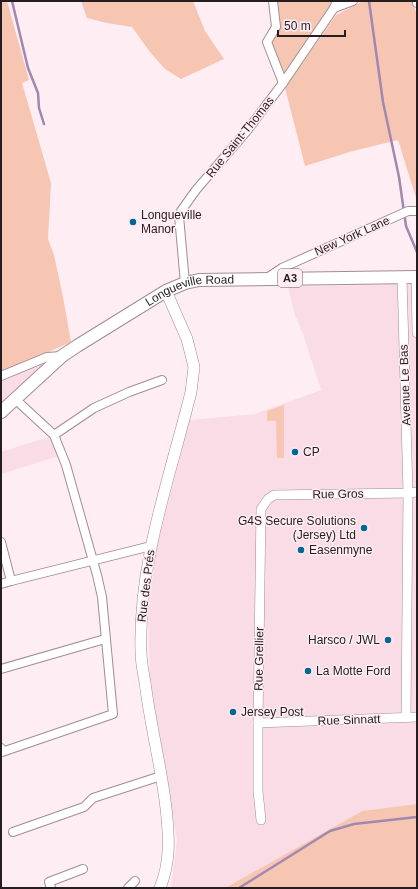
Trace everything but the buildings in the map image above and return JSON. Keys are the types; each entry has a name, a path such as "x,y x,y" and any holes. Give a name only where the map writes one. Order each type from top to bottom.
{"main road":[{"name":"Longueville Road","path":"1,412 62,356 166,291 185,282 199,280 267,278 416,276"},
{"name":"Rue des Prés","path":"160,888 165,874 169,854 169,840 161,776 148,711 141,653 142,603 151,546 191,392 194,367 187,339 166,291"}],"street":[{"path":"273,1 276,27 267,42 283,83"},
{"path":"336,5 353,1"},
{"name":"Rue Saint-Thomas","path":"185,282 179,216 181,211 196,190 246,132 283,83 336,5"},
{"name":"New York Lane","path":"267,278 282,268 408,211 417,211"},
{"name":"Avenue Le Bas","path":"416,276 417,333"},
{"name":"Avenue Le Bas","path":"402,277 413,493 406,718"},
{"path":"1,376 47,357 62,356"},
{"path":"54,436 94,408 129,392 162,380"},
{"path":"1,748 2,752 113,714 102,597 93,559 66,465 54,436 15,399"},
{"name":"Rue Gros","path":"268,499 274,495 413,493"},
{"name":"Rue Grellier","path":"261,820 258,791 258,723 262,509 268,499"},
{"path":"1,542 11,581"},
{"path":"1,584 93,559 151,546"},
{"path":"1,669 105,639"},
{"name":"Rue Sinnatt","path":"258,723 417,717"},
{"path":"13,832 84,807 93,798 161,776"},
{"path":"52,888 49,882 83,869"},
{"path":"128,888 135,881"}],"shaded area":[{"path":"1,1 7,1 29,80 22,83 51,183 48,239 54,255 71,342 1,373"},
{"path":"81,1 193,1 205,31 224,59 181,79 165,69 150,52 132,27 87,18"},
{"path":"276,1 331,1 329,9 282,76 271,46 278,28"},
{"path":"363,1 413,1 417,16 417,201 398,140 353,151 305,166 285,88 336,15"},
{"path":"417,284 417,804 362,811 225,888 171,888 177,840 150,686 148,609 157,546 189,420 255,414 321,390 302,331 295,315 288,287"},
{"path":"39,362 42,364 40,368 1,404 1,379"},
{"path":"284,405 284,458 277,458 276,421 267,421 267,411"},
{"path":"49,437 59,456 1,474 1,452"},
{"path":"417,804 417,888 225,888 362,811"}],"waterway":[{"path":"12,1 28,68 38,93 39,108 44,124"},
{"path":"369,1 383,102 399,177 406,226 417,252"},
{"path":"239,888 330,831 354,824 417,817"}],"place":[{"name":"Longueville Manor","path":"133,222"},
{"name":"CP","path":"295,452"},
{"name":"G4S Secure Solutions (Jersey) Ltd","path":"364,528"},
{"name":"Easenmyne","path":"301,550"},
{"name":"Harsco / JWL","path":"388,640"},
{"name":"La Motte Ford","path":"308,671"},
{"name":"Jersey Post","path":"233,712"}]}
